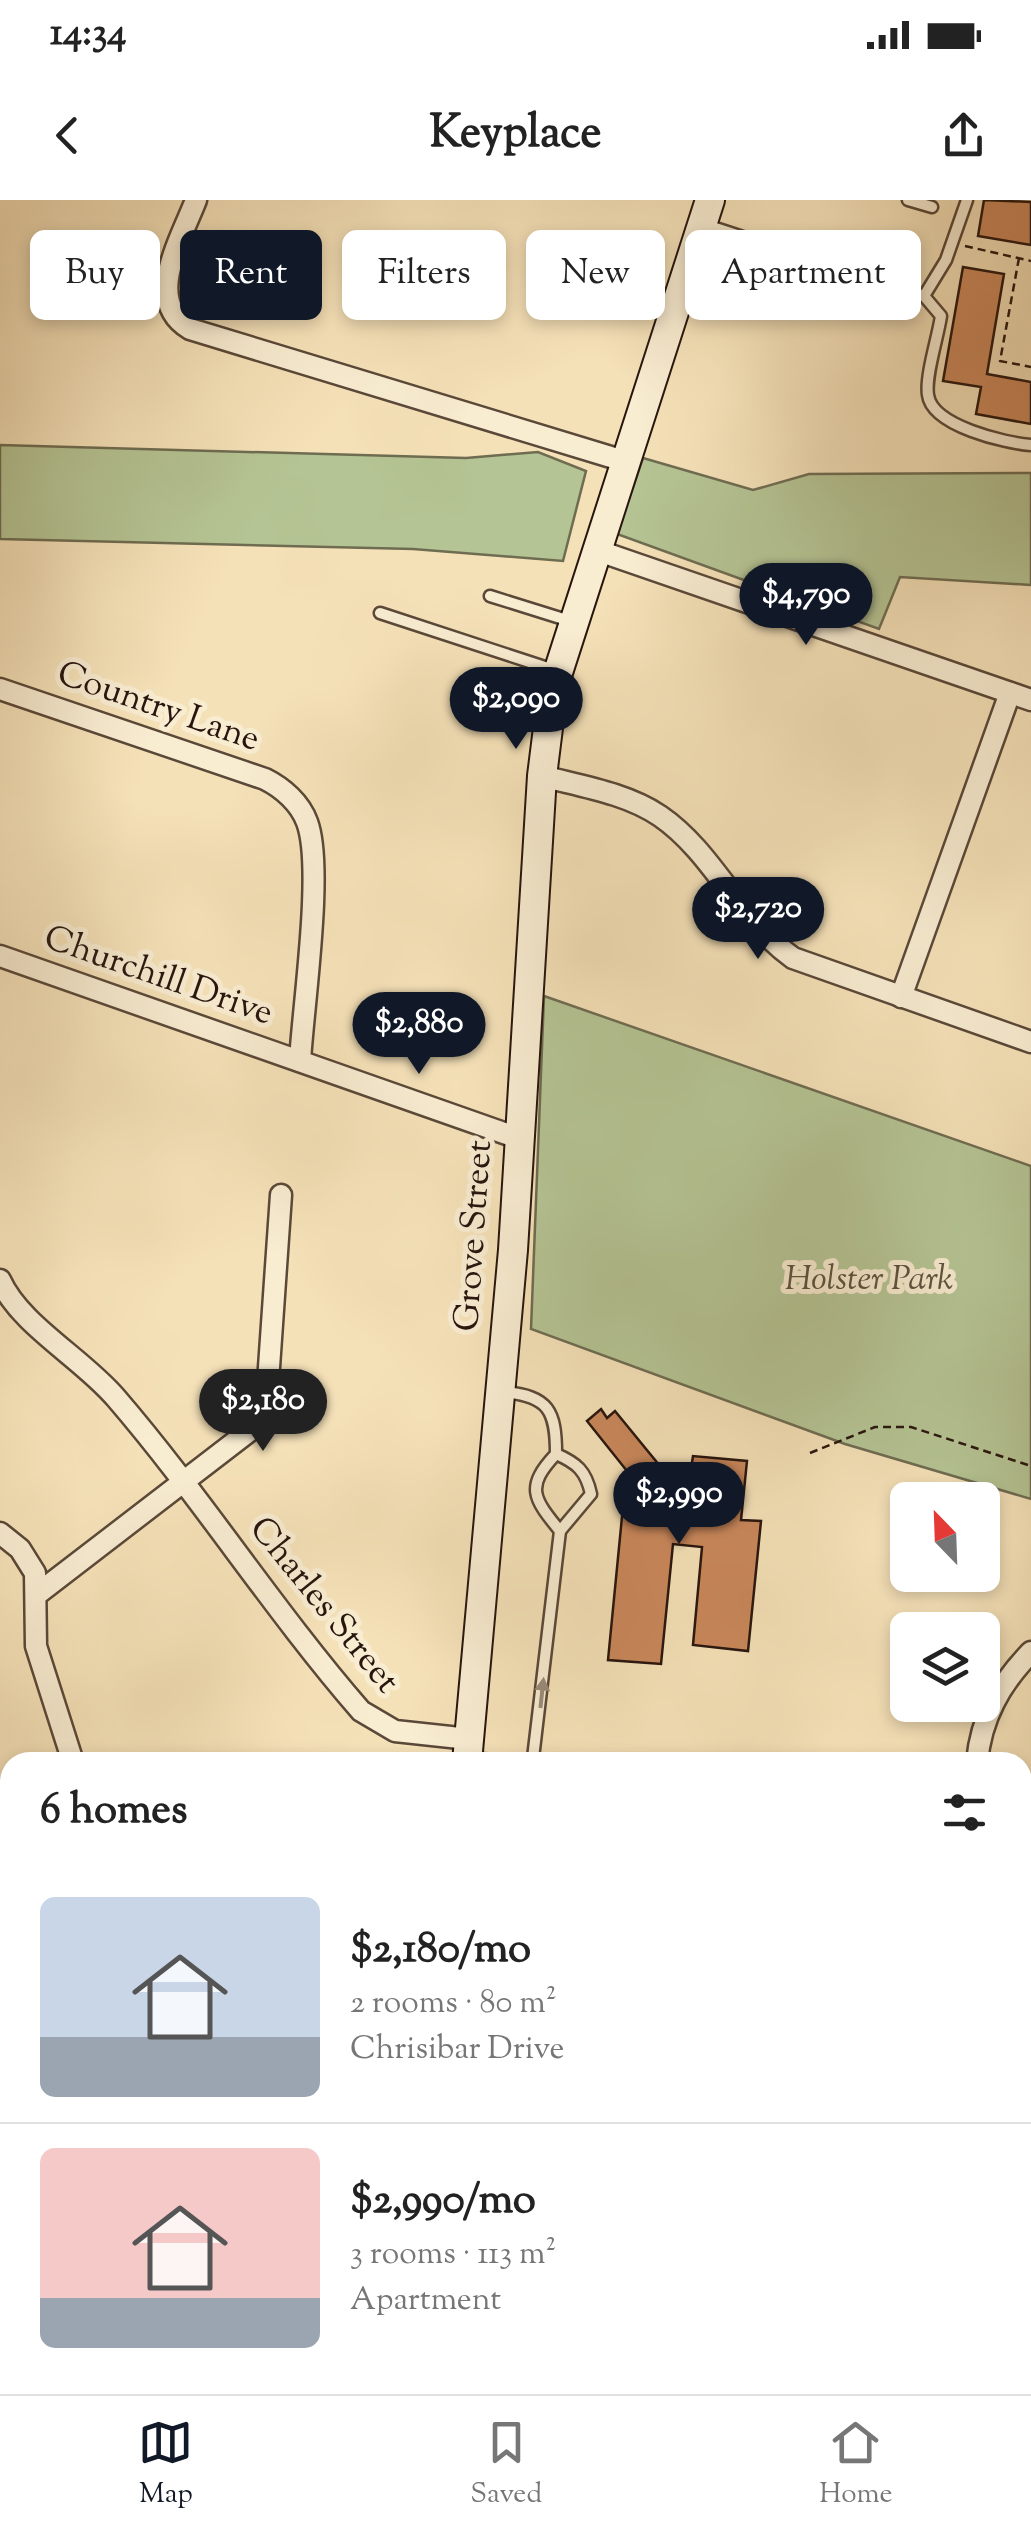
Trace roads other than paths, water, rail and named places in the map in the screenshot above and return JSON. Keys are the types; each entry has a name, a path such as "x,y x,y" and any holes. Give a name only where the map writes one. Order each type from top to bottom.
{"street":[{"path":"196,200 168,276 167,303 178,322 190,329 624,461"},
{"name":"Grove Street","path":"468,1752 521,1139 542,776 558,672 706,212"},
{"path":"596,550 1031,700"},
{"name":"Country Lane","path":"0,689 265,779 290,798 307,822 313,852 300,1061"},
{"path":"901,997 1010,693"},
{"path":"542,776 638,804 658,815 682,834 779,948 816,967 1031,1042"},
{"name":"Churchill Drive","path":"0,956 521,1139"},
{"path":"36,1596 243,1439 264,1408 281,1195"},
{"name":"Charles Street","path":"0,1280 20,1312 65,1347 116,1398 360,1710 395,1731 465,1752"},
{"path":"0,1533 30,1562 35,1573 36,1646 70,1752"},
{"path":"979,1752 984,1721 1011,1672 1031,1652"}],"lane":[{"path":"908,200 932,208"},
{"path":"924,296 953,243 967,200"},
{"path":"706,212 924,296 940,316 927,394 934,410 952,424 1031,445"},
{"path":"490,596 572,622"},
{"path":"380,613 558,672"},
{"path":"501,1392 530,1394 548,1407 556,1427 556,1454 538,1474 535,1487 539,1506 560,1531"},
{"path":"534,1752 560,1531 591,1494 586,1475 574,1462 556,1454"}],"park label":[{"name":"Holster Park","path":"869,1280"}]}
